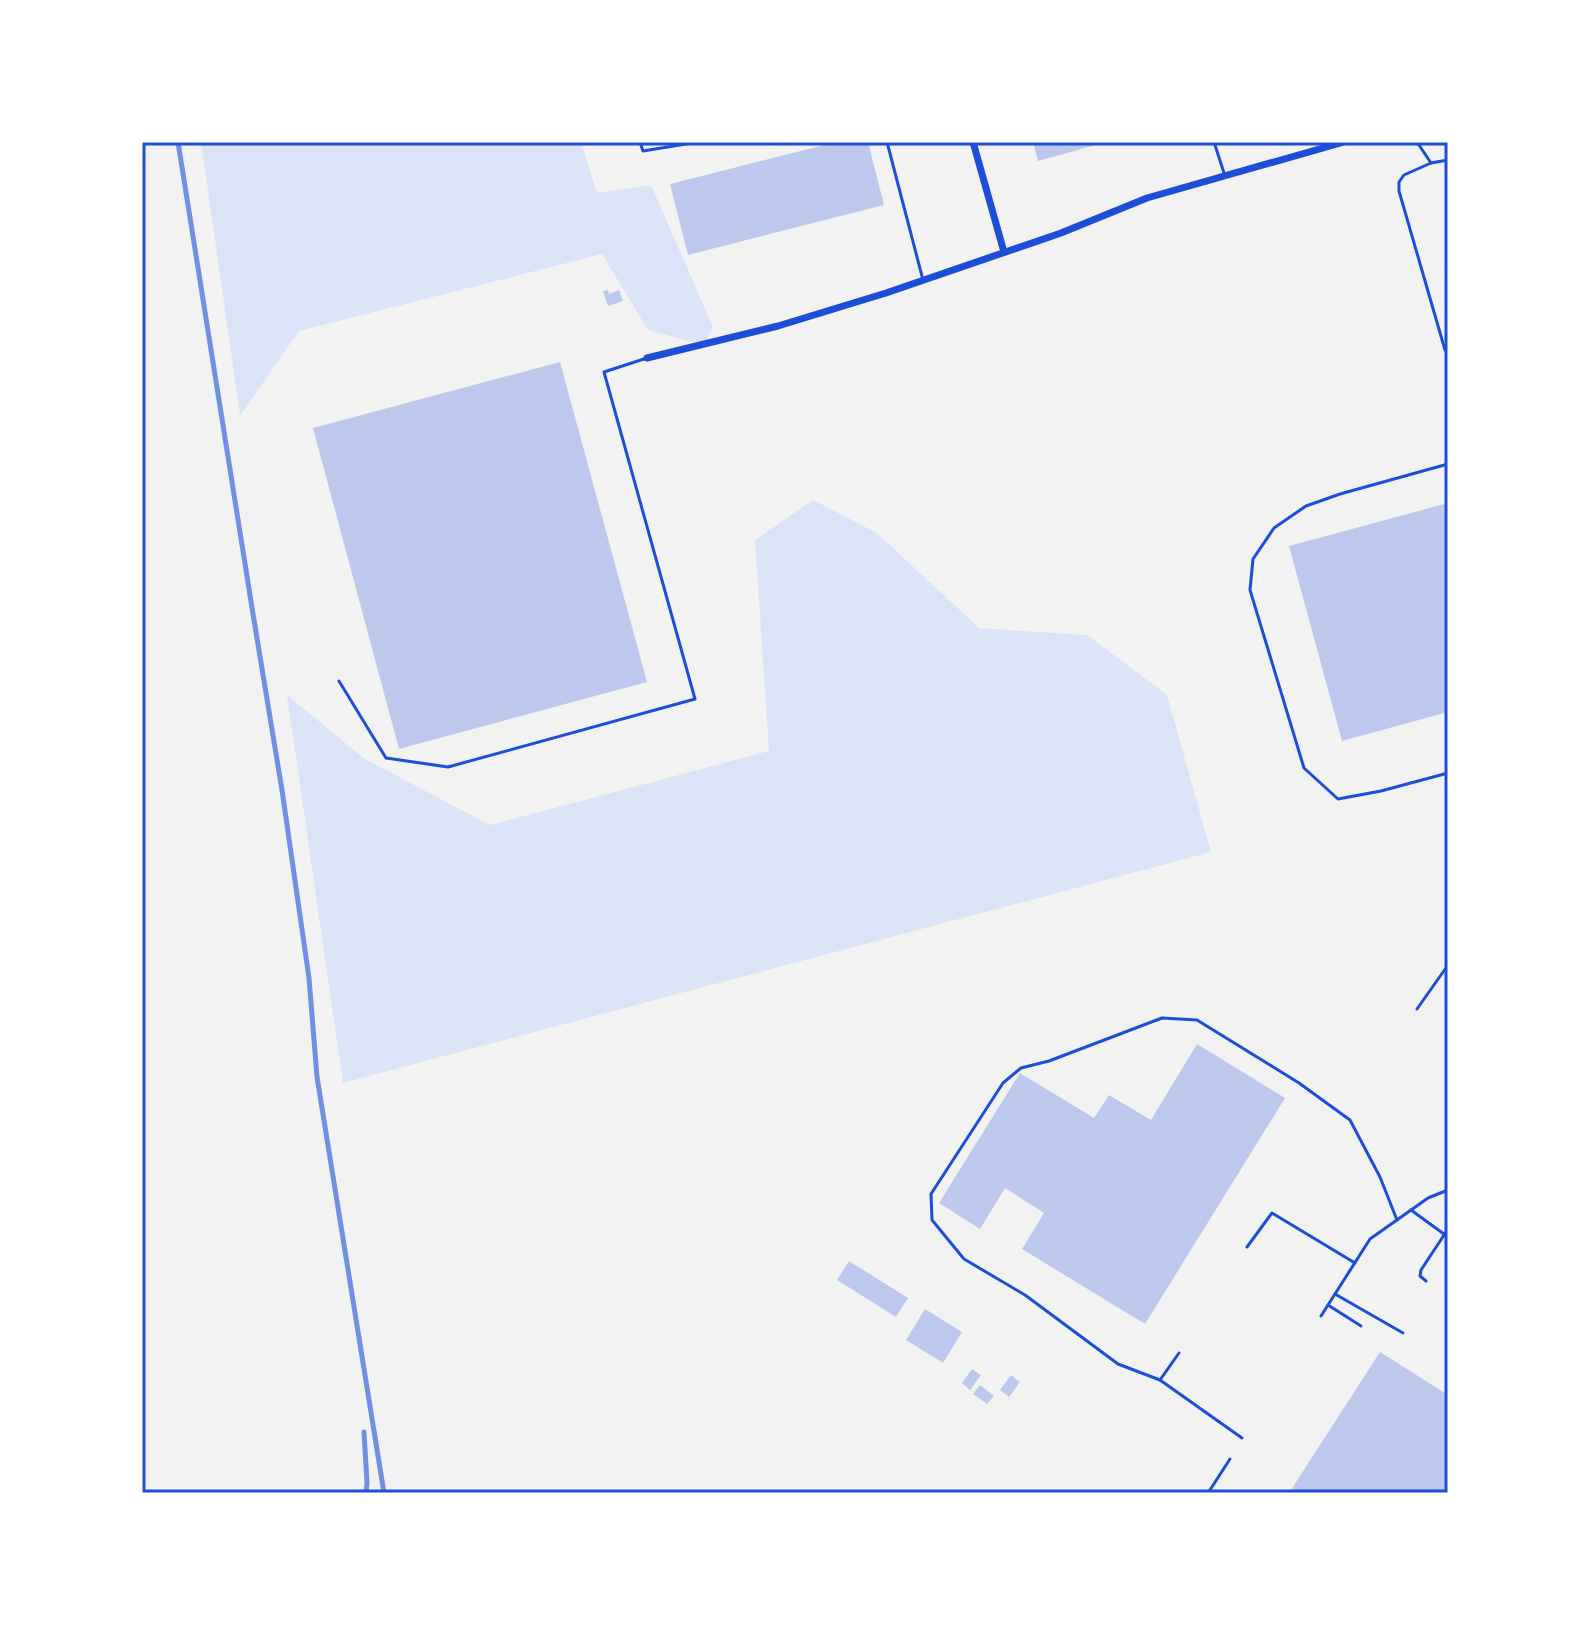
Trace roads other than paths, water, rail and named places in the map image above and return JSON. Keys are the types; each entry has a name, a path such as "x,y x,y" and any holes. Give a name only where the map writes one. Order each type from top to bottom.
{"street":[{"path":"973,142 1004,252"},
{"path":"647,358 778,326 1061,233 1147,198 1344,142"}],"lane":[{"path":"640,142 643,151 698,142"},
{"path":"887,142 923,280"},
{"path":"1214,142 1225,176"},
{"path":"1417,142 1431,163"},
{"path":"1448,160 1431,163 1404,175 1399,182 1399,191 1448,353"},
{"path":"339,681 386,758 448,767 695,699 604,372 647,358"},
{"path":"1448,464 1306,506 1274,528 1253,559 1250,590 1304,768 1338,799 1448,773"},
{"path":"1417,1009 1448,965"},
{"path":"1242,1438 1160,1380 1118,1364 1025,1295 964,1259 932,1220 931,1194 1003,1083 1021,1068 1049,1061 1162,1018 1197,1020 1299,1083 1350,1120 1380,1177 1397,1220"},
{"path":"1321,1316 1370,1239 1428,1198 1448,1190"},
{"path":"1411,1210 1446,1236"},
{"path":"1247,1247 1272,1213 1355,1263"},
{"path":"1426,1281 1420,1276 1421,1270 1448,1229"},
{"path":"1335,1294 1403,1333"},
{"path":"1328,1305 1361,1326"},
{"path":"1160,1380 1179,1353"},
{"path":"1208,1493 1230,1459"}],"railway":[{"path":"178,142 282,790 309,978 317,1077 384,1493"},
{"path":"364,1432 366,1493"}]}
